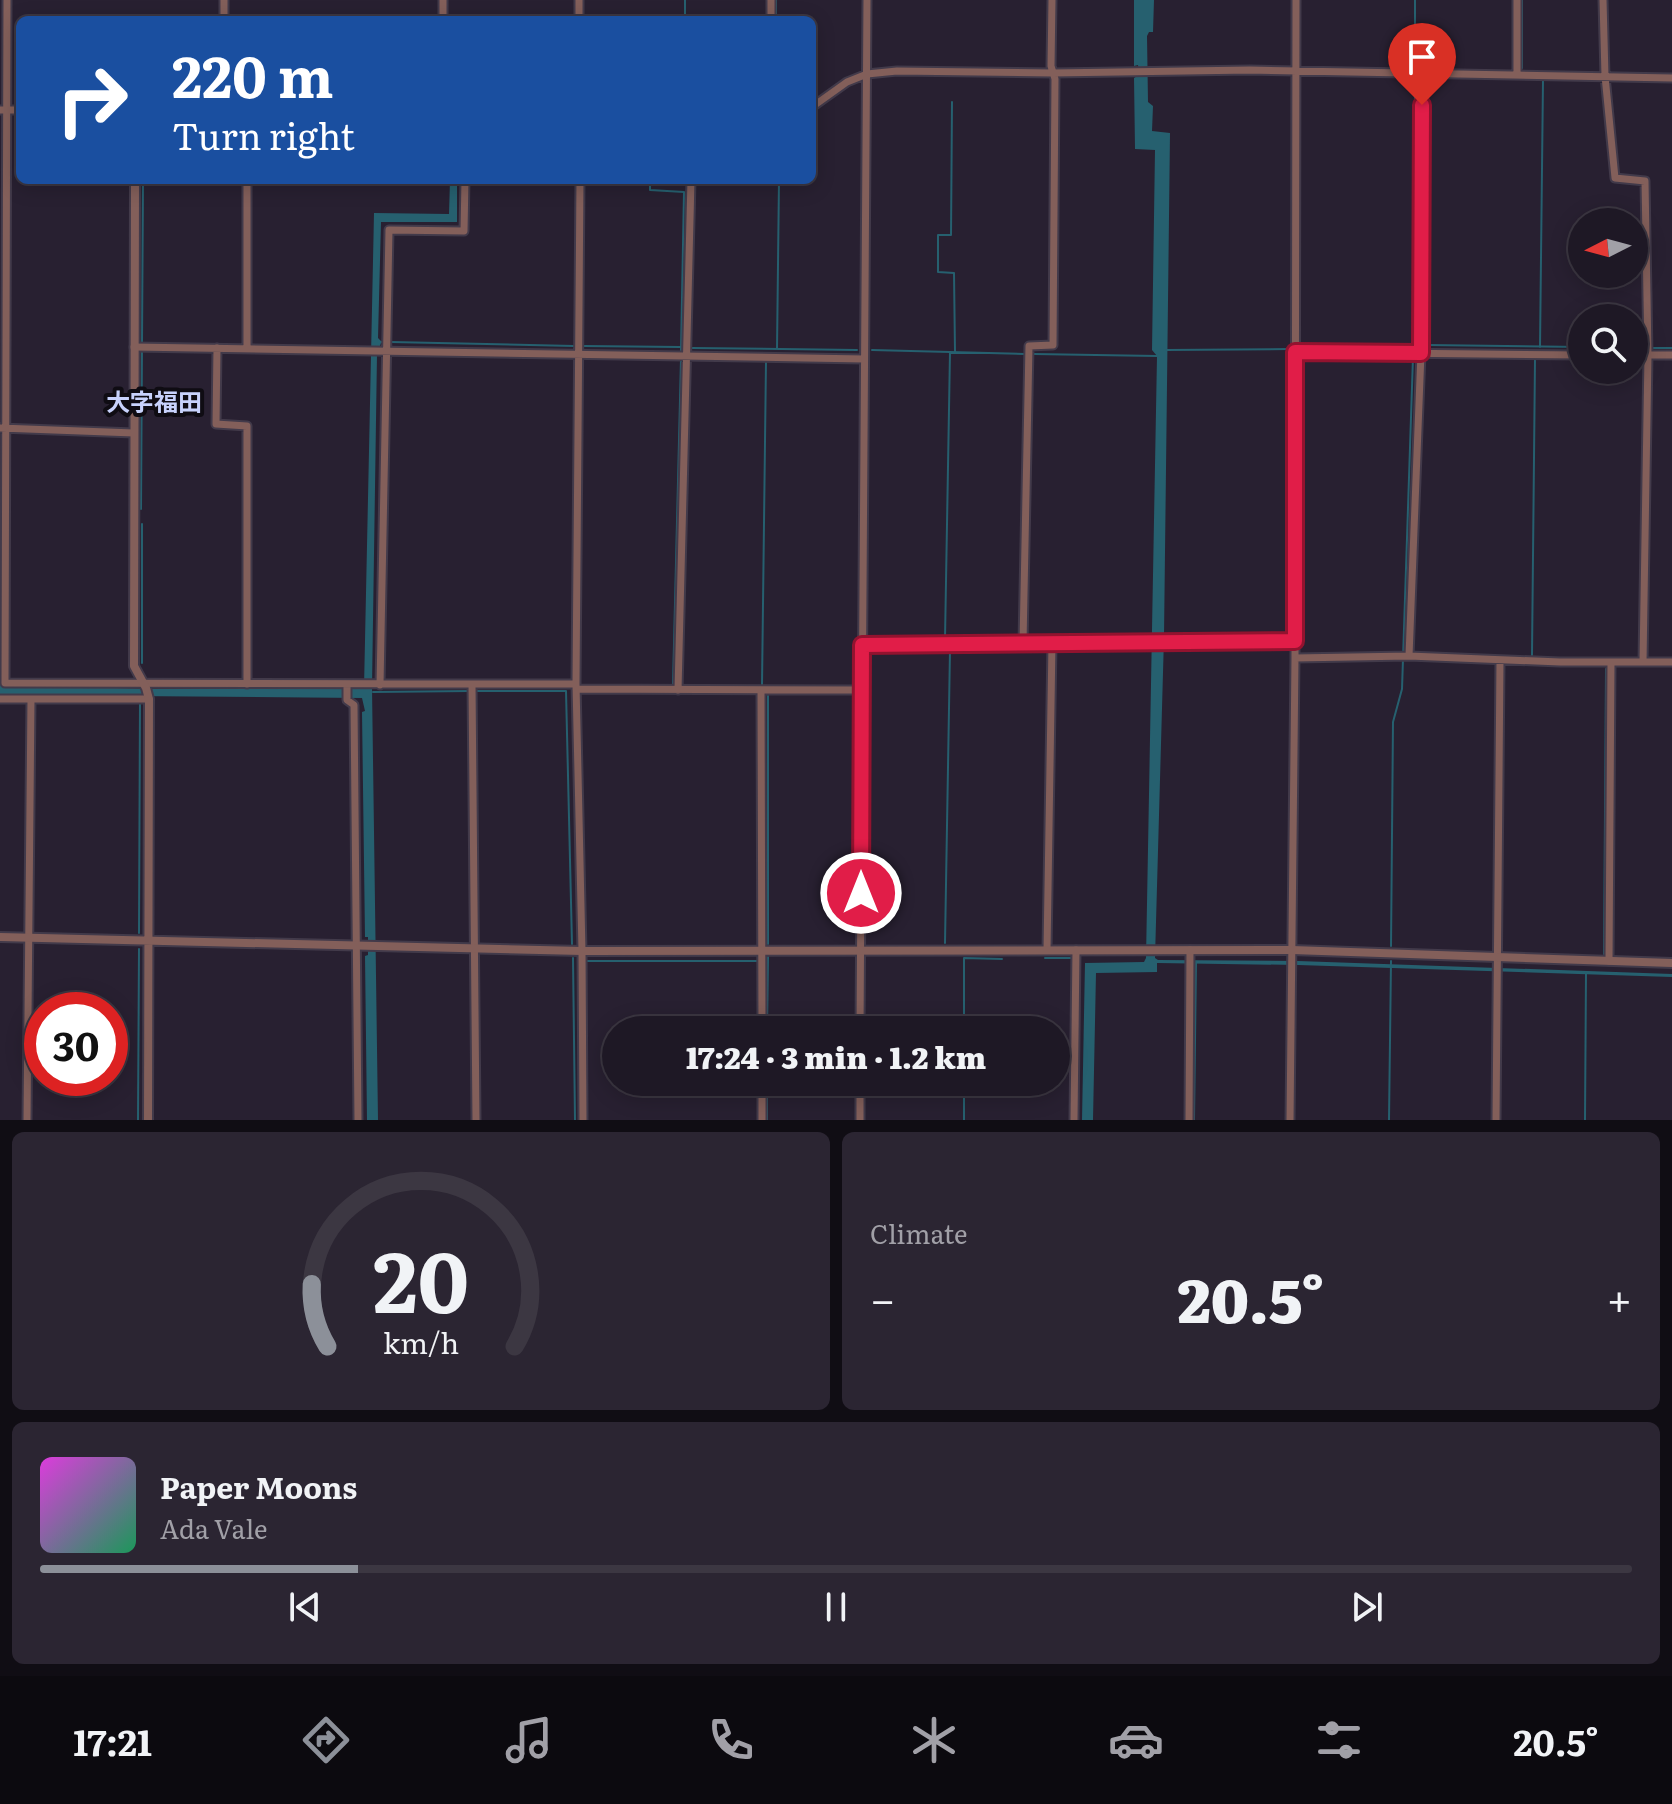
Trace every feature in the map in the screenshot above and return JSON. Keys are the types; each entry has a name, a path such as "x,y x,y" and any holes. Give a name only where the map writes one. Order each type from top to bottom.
{"street":[{"path":"7,0 4,110 5,683 145,694"},
{"path":"860,1016 867,0"},
{"path":"1023,643 1029,346 1053,345 1052,0"},
{"path":"1290,1120 1295,658 1296,0"},
{"path":"1517,0 1517,74"},
{"path":"1603,0 1605,76 1615,178 1645,181 1647,304"},
{"path":"816,104 847,82 867,74 897,71 1296,70 1672,78"},
{"path":"1404,656 1416,353 1417,73"},
{"path":"135,184 140,347 134,433 134,666 145,694 148,1120"},
{"path":"247,184 247,348"},
{"path":"378,685 389,230 464,231 465,184"},
{"path":"580,184 576,687 583,1120"},
{"path":"678,690 691,184"},
{"path":"140,347 368,351 385,346 579,354 864,359"},
{"path":"217,348 216,424 247,426 247,684"},
{"path":"1295,352 1568,355"},
{"path":"1648,355 1672,355"},
{"path":"1643,662 1648,384"},
{"path":"4,428 134,433"},
{"path":"862,645 1295,641"},
{"path":"1047,950 1052,643"},
{"path":"1295,658 1404,656 1500,661 1672,662"},
{"path":"1496,1120 1500,661"},
{"path":"1609,961 1611,663"},
{"path":"0,699 145,694 247,684 472,689 861,690"},
{"path":"347,685 347,700 354,705 360,946 358,1120"},
{"path":"472,689 476,1120"},
{"path":"761,690 762,1016"},
{"path":"27,1120 31,699"},
{"path":"0,937 582,951 1156,950 1190,958 1497,965 1609,961 1672,963"},
{"path":"1074,1120 1076,950"},
{"path":"1189,1120 1190,958"},
{"path":"762,1096 762,1120"},
{"path":"860,1096 860,1120"}],"water":[{"path":"1134,0 1154,0 1153,32 1147,36 1148,102 1153,106 1152,131 1170,133 1164,637 1155,958 1672,974 1672,977 1157,963 1157,972 1096,973 1093,1120 1082,1120 1085,963 1144,962 1146,958 1157,356 1152,350 1155,150 1135,149 1134,78 1139,75 1138,65 1134,66"},
{"path":"450,184 457,184 457,222 381,222 378,338 393,343 381,343 377,354 372,687 378,1120 367,1120 365,956 368,955 368,937 365,937 362,712 365,711 362,698 0,695 0,685 154,689 364,688 374,213 449,214"}],"waterway":[{"path":"685,0 685,16"},
{"path":"776,0 776,16"},
{"path":"1415,0 1415,71"},
{"path":"1522,0 1522,68"},
{"path":"1414,351 1415,77"},
{"path":"1540,347 1543,80"},
{"path":"952,102 951,235 938,235 938,272 954,273 955,352"},
{"path":"142,343 143,184"},
{"path":"650,184 650,190 684,192 681,351"},
{"path":"777,349 779,184"},
{"path":"391,342 574,346"},
{"path":"1302,344 1413,345"},
{"path":"1427,345 1568,347"},
{"path":"584,346 680,347"},
{"path":"692,348 857,350"},
{"path":"1653,348 1672,348"},
{"path":"141,509 142,349"},
{"path":"1166,350 1289,349"},
{"path":"872,350 1024,354"},
{"path":"945,639 950,352"},
{"path":"1034,354 1157,356"},
{"path":"1391,946 1393,722 1402,689 1413,357"},
{"path":"673,684 681,359"},
{"path":"1532,655 1535,359"},
{"path":"762,685 766,361"},
{"path":"142,524 142,663"},
{"path":"944,651 950,650 945,943"},
{"path":"1604,954 1606,669"},
{"path":"373,692 470,691"},
{"path":"477,691 566,691 572,944"},
{"path":"768,696 768,944"},
{"path":"139,933 140,701"},
{"path":"138,1120 139,949"},
{"path":"767,1016 768,957"},
{"path":"573,958 575,1120"},
{"path":"964,1016 964,958 1002,959"},
{"path":"1045,958 1072,958"},
{"path":"587,961 757,961"},
{"path":"1389,1120 1391,961"},
{"path":"1194,1120 1196,962"},
{"path":"1585,1120 1586,973"},
{"path":"767,1096 767,1120"},
{"path":"964,1096 964,1120"}],"district":[{"name":"大字福田","path":"154,400"}],"route":[{"path":"861,893 862,645 1295,641 1295,352 1421,353 1422,105"}]}
